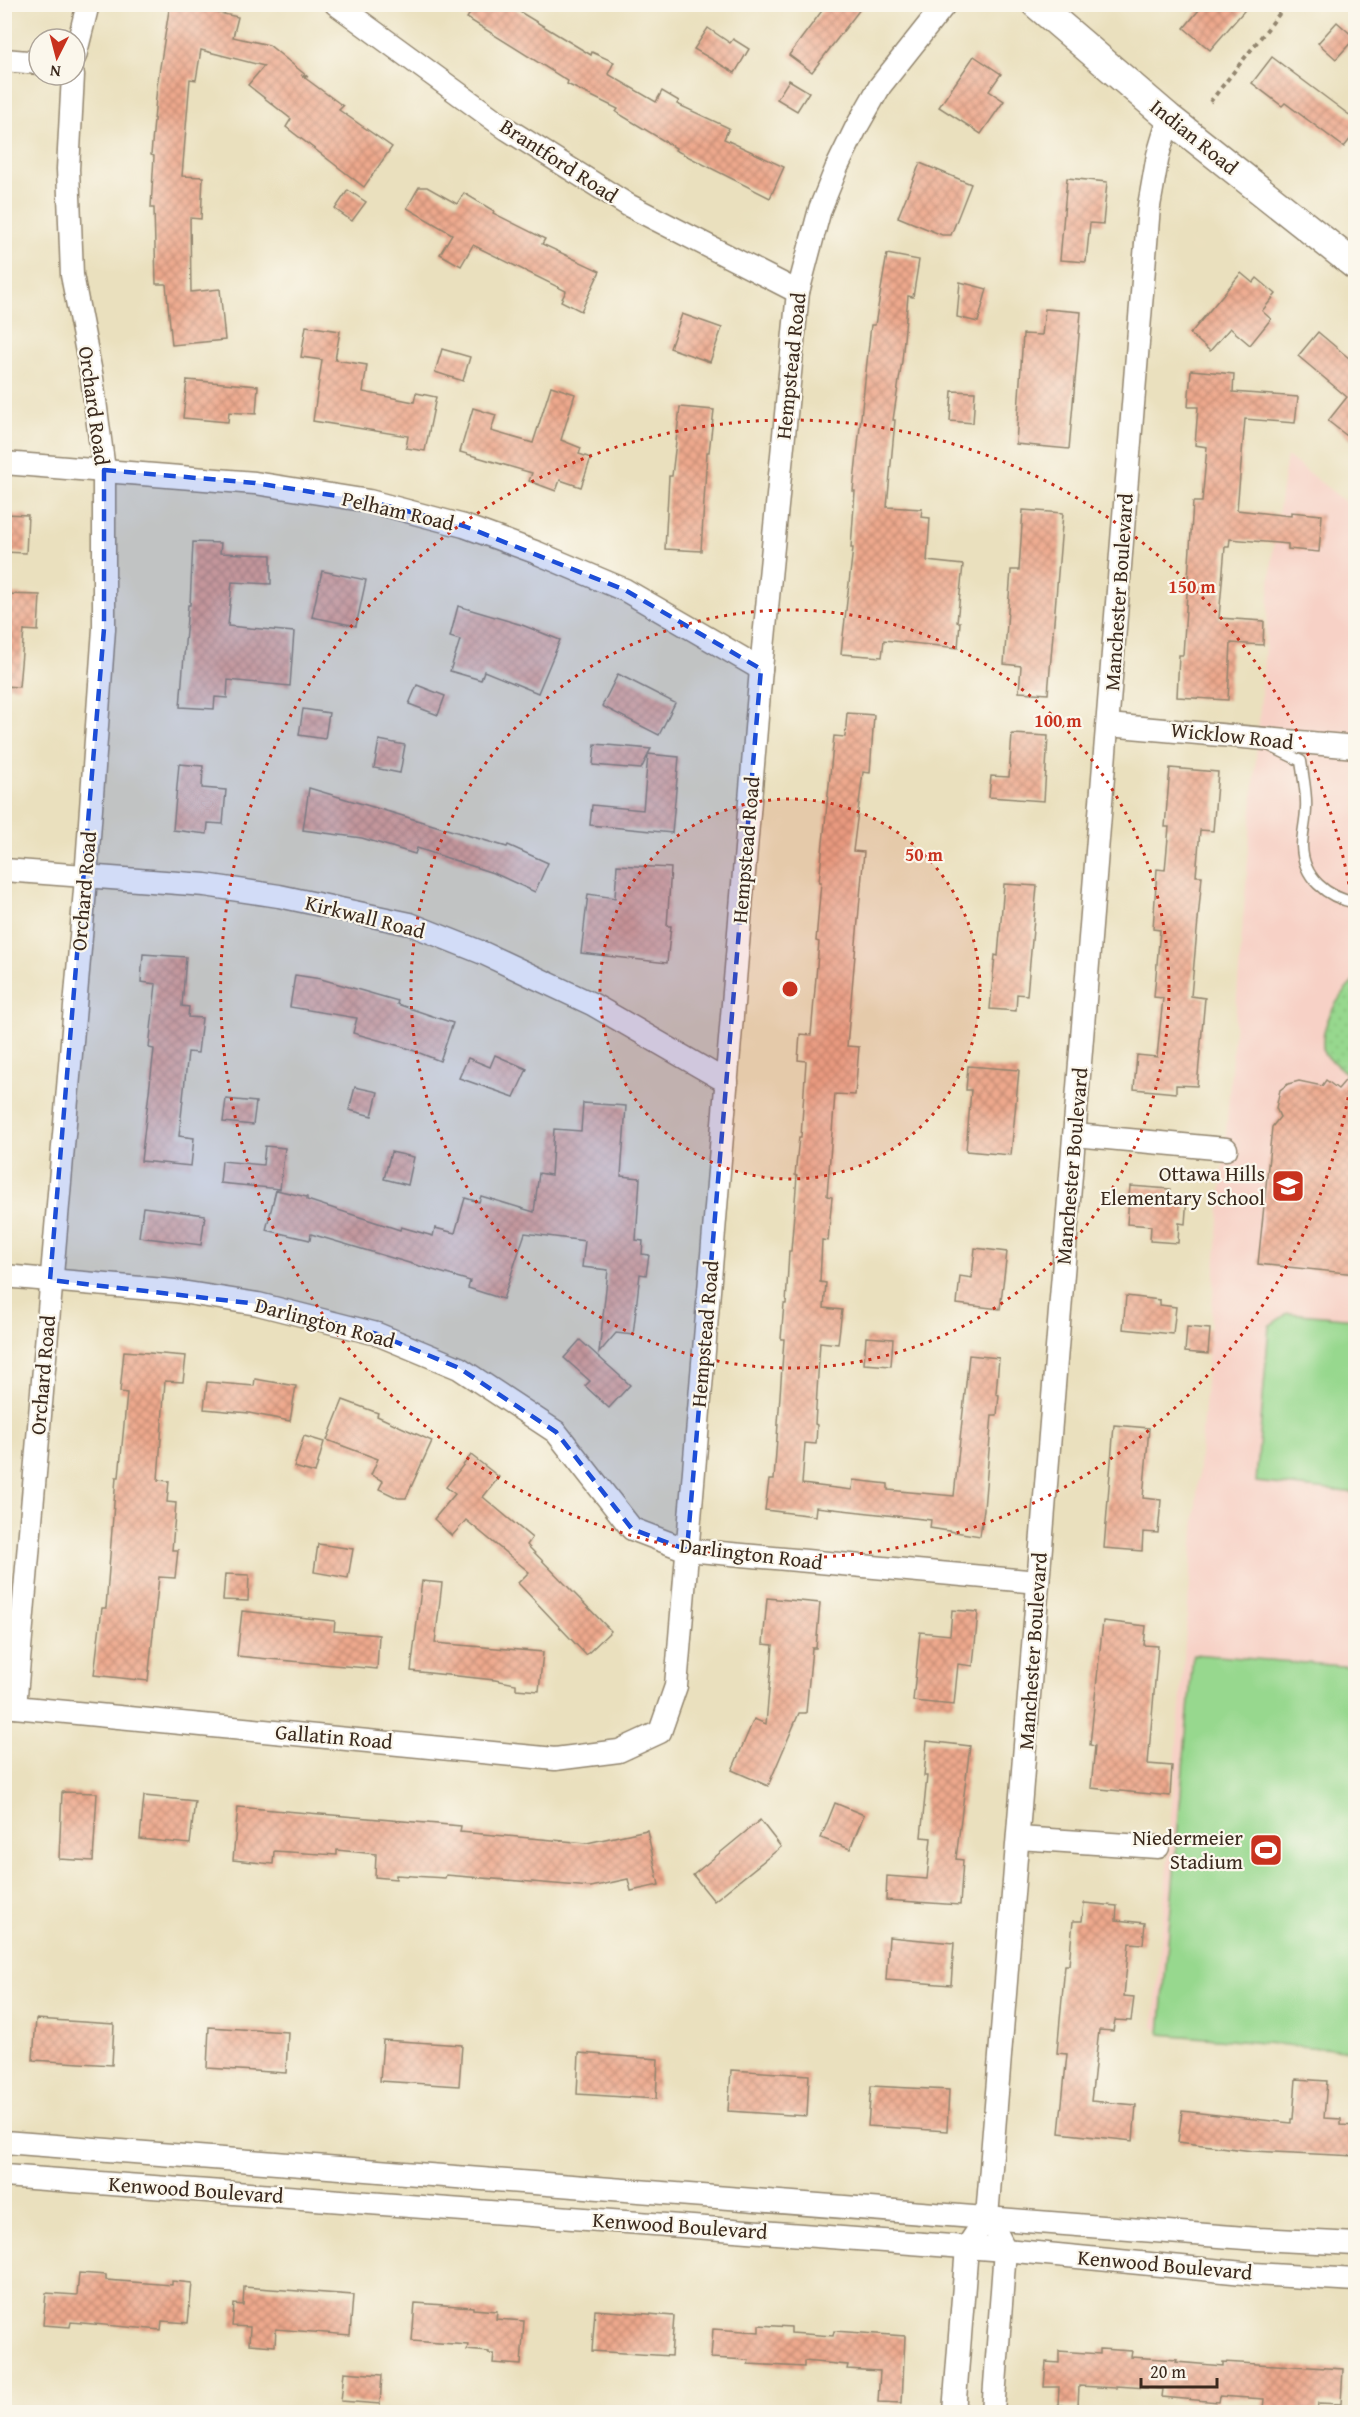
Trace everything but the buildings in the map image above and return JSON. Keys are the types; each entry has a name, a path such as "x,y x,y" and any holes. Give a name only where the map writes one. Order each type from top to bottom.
{"street":[{"path":"82,27 88,4"},
{"name":"Brantford Road","path":"336,4 507,129 628,206 798,291"},
{"name":"Hempstead Road","path":"660,1732 676,1686 761,669 798,291 820,209 856,128 880,86 945,4"},
{"name":"Indian Road","path":"1036,4 1169,118 1356,266"},
{"path":"4,60 27,62"},
{"name":"Orchard Road","path":"10,1706 86,878 104,629 104,471 92,378 72,275 68,170 71,87"},
{"name":"Manchester Boulevard","path":"954,2412 967,2247 987,2217 1149,206 1158,155 1169,118"},
{"name":"Pelham Road","path":"4,463 255,483 369,501 464,526 536,552 625,590 761,669"},
{"name":"Wicklow Road","path":"1108,725 1356,747"},
{"name":"Kirkwall Road","path":"4,870 86,878 205,885 279,896 410,924 483,953 591,1004 727,1082"},
{"path":"1075,1135 1227,1149"},
{"name":"Darlington Road","path":"4,1276 175,1291 258,1304 377,1334 459,1368 556,1432 632,1529 687,1550 1038,1582"},
{"name":"Gallatin Road","path":"10,1706 555,1759 619,1751 660,1732"},
{"path":"1018,1838 1158,1847"},
{"name":"Kenwood Boulevard","path":"4,2142 1356,2244"},
{"name":"Kenwood Boulevard","path":"4,2176 967,2247 1254,2274 1356,2280"},
{"path":"987,2217 1005,2250 993,2412"}],"lane":[{"path":"1256,739 1301,761 1307,807 1302,846 1305,865 1317,884 1331,896 1356,903"}],"path":[{"path":"1210,102 1287,4"}],"highlighted area":[{"path":"104,470 255,483 369,501 464,526 625,590 761,669 687,1550 632,1529 556,1432 459,1368 377,1334 258,1304 50,1280 104,629"}],"shaded area":[{"name":"Ottawa Hills Elementary School","path":"1287,456 1356,510 1355,2047 1154,2029 1273,547"}],"green space":[{"path":"1355,980 1355,1068 1349,1076 1324,1054 1323,1044 1330,1014"},
{"path":"1288,1313 1355,1319 1355,1493 1256,1482 1269,1326"},
{"name":"Niedermeier Stadium","path":"1193,1654 1355,1667 1355,2051 1160,2034"}],"place":[{"name":"Ottawa Hills Elementary School","path":"1288,1186"},
{"name":"Niedermeier Stadium","path":"1266,1850"}]}
